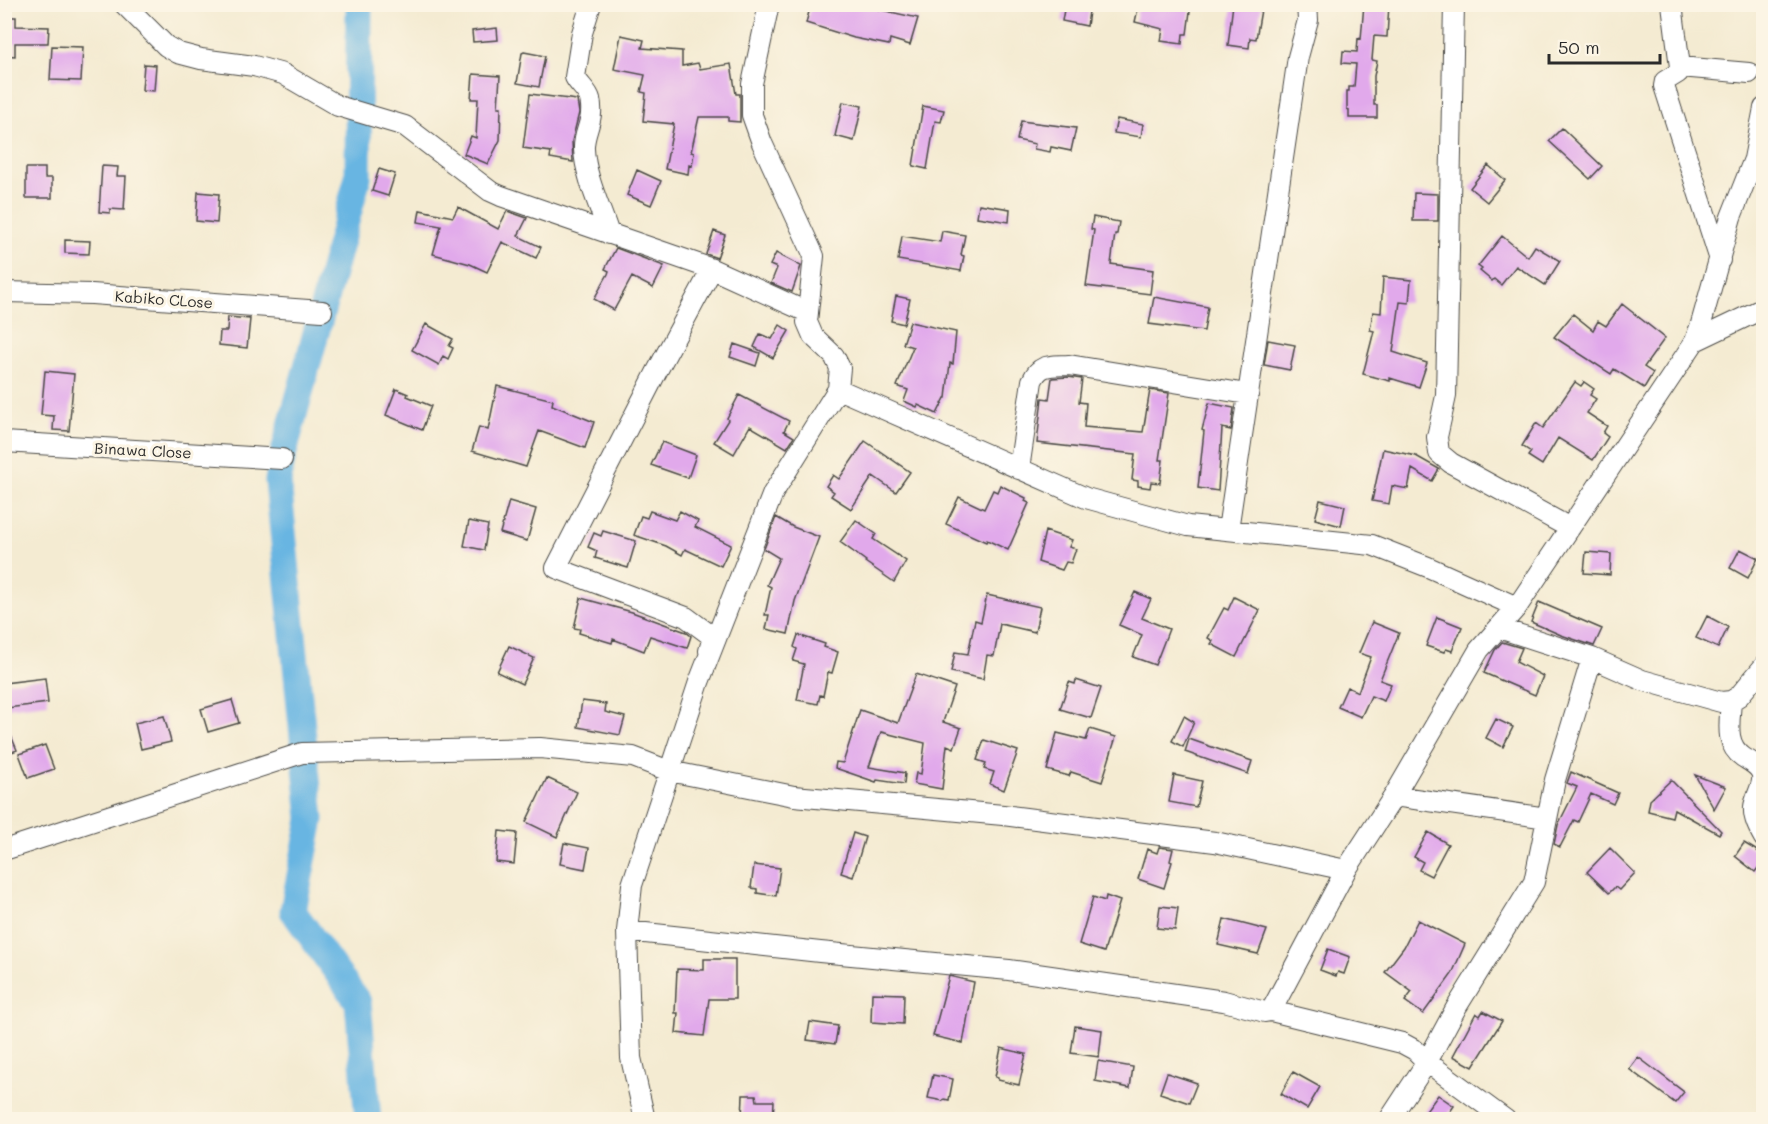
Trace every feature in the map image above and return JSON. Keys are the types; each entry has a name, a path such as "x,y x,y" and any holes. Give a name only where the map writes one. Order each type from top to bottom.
{"street":[{"path":"124,4 166,46 178,53 201,59 254,66 283,74 338,105 405,126 495,193 712,269 807,312"},
{"path":"591,4 582,33 575,77 590,97 592,120 584,148 586,164 609,234"},
{"path":"699,682 773,493 838,388 840,368 834,356 813,336 807,322 814,256 752,116 752,84 769,4"},
{"path":"1228,530 1298,57 1308,20 1307,4"},
{"path":"1454,4 1446,396 1437,437 1439,453 1451,464 1570,528"},
{"path":"1672,4 1680,67 1678,73 1665,81 1664,86 1720,261"},
{"path":"1680,67 1749,73"},
{"path":"1271,1011 1346,870 1394,796 1479,650 1517,608 1695,341 1731,217 1754,159 1764,108"},
{"path":"645,1119 631,1058 627,931 632,885 713,637 686,617 556,568 712,269"},
{"name":"Kabiko CLose","path":"4,292 92,294 322,311"},
{"path":"1695,341 1764,308"},
{"path":"1019,469 1032,381 1036,372 1047,366 1069,365 1247,393"},
{"path":"838,388 1086,498 1188,526 1372,545 1428,567 1517,608"},
{"name":"Binawa Close","path":"4,442 282,459"},
{"path":"1499,628 1592,658 1642,680 1721,702 1731,702 1739,696 1764,666"},
{"path":"1389,1119 1427,1062 1456,1008 1534,882 1555,780 1592,658"},
{"path":"1731,702 1729,737 1733,748 1761,772 1762,782 1754,808 1758,828 1764,838"},
{"path":"4,850 302,753 540,748 633,757 669,771 794,796 1003,815 1215,842 1346,870"},
{"path":"1394,796 1547,818"},
{"path":"627,931 1008,970 1224,1001 1264,1012 1271,1011 1402,1044 1415,1050 1427,1062 1506,1119"}],"building":[{"path":"811,4 854,4 918,18 910,45 890,39 889,45 854,38 806,23"},
{"path":"1065,4 1090,4 1087,26 1062,21"},
{"path":"1139,4 1191,4 1187,34 1183,34 1182,44 1161,41 1163,29 1135,22"},
{"path":"1233,4 1262,4 1256,39 1250,38 1249,48 1228,45"},
{"path":"1364,4 1389,4 1387,37 1374,36 1372,60 1377,61 1374,76 1374,105 1377,105 1377,118 1349,118 1347,91 1349,87 1354,87 1356,64 1342,63 1343,51 1357,52 1358,38 1361,39"},
{"path":"4,17 16,17 16,26 49,27 48,43 15,43 15,56 4,55"},
{"path":"497,28 498,40 473,42 472,31"},
{"path":"621,35 644,40 642,48 682,51 682,66 698,63 700,69 731,64 736,94 740,94 740,122 728,121 728,117 699,117 691,152 694,153 692,166 689,165 688,174 665,169 674,124 643,121 646,93 641,92 645,75 614,69"},
{"path":"52,46 83,47 81,81 50,80"},
{"path":"524,52 545,56 539,87 517,83"},
{"path":"144,64 156,65 154,91 142,90"},
{"path":"473,74 500,76 498,107 501,107 500,140 488,164 464,154 471,136 476,138 478,99 471,99"},
{"path":"530,94 577,100 579,113 572,141 573,162 550,158 551,152 523,148"},
{"path":"843,102 862,106 854,141 835,136"},
{"path":"923,106 944,110 941,122 935,121 927,169 913,166"},
{"path":"1117,119 1143,124 1141,137 1114,133"},
{"path":"1021,121 1076,128 1071,151 1051,147 1050,152 1034,149 1035,144 1017,140"},
{"path":"1562,128 1602,166 1590,179 1549,141"},
{"path":"1488,165 1505,180 1487,202 1470,188"},
{"path":"102,166 118,167 117,176 126,176 124,210 110,209 110,213 99,212"},
{"path":"26,168 45,168 45,178 52,178 52,198 26,198"},
{"path":"379,169 395,174 388,196 372,191"},
{"path":"637,170 661,181 651,205 627,195"},
{"path":"198,192 219,194 217,223 196,221"},
{"path":"1414,193 1438,194 1438,221 1413,221"},
{"path":"979,204 1010,209 1009,222 977,217"},
{"path":"458,207 498,229 507,211 527,218 518,236 541,247 536,258 502,242 487,272 470,264 433,254 441,226 418,222 420,210 453,217"},
{"path":"1093,217 1119,222 1111,264 1153,270 1150,294 1086,286 1094,230 1091,229"},
{"path":"714,231 725,235 717,258 706,254"},
{"path":"942,231 965,235 961,271 898,260 902,236 940,242"},
{"path":"1502,236 1528,257 1535,246 1560,261 1545,285 1516,266 1501,285 1480,271 1482,269 1478,266"},
{"path":"65,240 90,241 89,254 65,253"},
{"path":"616,248 664,266 653,288 632,277 614,310 594,299 608,274 609,271 605,269"},
{"path":"776,253 801,266 792,292 771,283 777,268 770,265"},
{"path":"1383,277 1411,280 1409,303 1400,302 1393,352 1427,363 1419,387 1390,378 1390,381 1363,374 1374,331 1370,330 1373,312 1381,313"},
{"path":"896,296 910,299 904,324 891,321"},
{"path":"1154,297 1208,307 1204,331 1149,324"},
{"path":"1622,304 1665,338 1644,367 1653,373 1644,388 1614,369 1611,374 1554,337 1573,314 1593,330 1598,321 1606,326"},
{"path":"228,317 250,319 247,348 219,345 220,331 227,331"},
{"path":"910,322 956,332 953,364 950,363 946,398 937,414 904,401 908,390 897,386 913,347 903,344"},
{"path":"426,324 453,339 449,346 453,348 448,359 443,356 439,365 412,350"},
{"path":"780,325 789,331 773,358 754,347 760,334 772,339"},
{"path":"1268,340 1295,345 1290,370 1264,365"},
{"path":"734,344 760,353 756,366 730,357"},
{"path":"45,371 74,374 69,431 53,430 54,416 41,415"},
{"path":"1052,378 1082,379 1079,402 1086,403 1084,427 1143,432 1150,390 1169,393 1159,460 1163,460 1160,483 1151,482 1150,488 1138,486 1138,481 1132,480 1135,454 1037,443 1042,398 1049,399"},
{"path":"1575,382 1581,386 1584,382 1594,389 1590,395 1596,399 1587,413 1607,426 1603,433 1608,437 1593,460 1558,438 1542,465 1528,456 1531,452 1522,446 1536,423 1543,428"},
{"path":"497,386 553,400 552,405 594,422 585,448 539,431 526,467 472,451 479,427 488,430"},
{"path":"396,389 431,406 422,430 386,415"},
{"path":"739,395 789,421 784,431 794,437 787,448 750,426 734,454 714,442 728,420"},
{"path":"1209,403 1234,408 1231,430 1222,428 1218,491 1198,488 1204,431 1202,430"},
{"path":"865,441 910,472 896,492 873,476 851,509 831,496 834,492 826,486 833,475 839,479"},
{"path":"662,442 696,455 688,478 651,465"},
{"path":"1383,449 1416,456 1439,469 1432,481 1412,469 1408,489 1392,486 1389,504 1372,501"},
{"path":"1000,485 1026,498 1025,501 1029,503 1008,550 946,524 959,497 984,509 993,490 997,492"},
{"path":"1320,500 1345,506 1341,526 1315,519"},
{"path":"509,501 536,509 527,541 500,533"},
{"path":"650,511 675,520 680,511 698,521 695,527 731,545 721,566 685,549 682,555 666,546 634,535 641,516 647,518"},
{"path":"776,517 793,527 819,537 795,601 788,634 766,629 769,615 765,615 771,587 767,585 779,558 764,549"},
{"path":"856,520 876,534 873,539 906,561 894,582 840,542"},
{"path":"469,521 488,525 484,550 464,546"},
{"path":"603,531 636,541 628,568 595,558 597,551 588,547 594,533 601,536"},
{"path":"1045,531 1072,540 1069,547 1076,549 1071,563 1066,562 1062,570 1038,562"},
{"path":"1740,549 1758,558 1748,578 1730,568"},
{"path":"1586,552 1611,554 1610,575 1584,573"},
{"path":"1135,592 1151,599 1142,618 1169,629 1155,665 1133,657 1142,635 1119,625"},
{"path":"987,595 1040,607 1035,632 1000,624 994,656 987,655 983,679 951,672 955,652 968,654 975,620 981,622"},
{"path":"1234,597 1260,610 1236,657 1211,644 1213,641 1208,638 1224,608 1228,610"},
{"path":"581,598 632,612 686,632 691,636 687,648 650,636 644,651 613,639 612,643 579,633 580,629 574,628"},
{"path":"1539,602 1602,629 1594,646 1531,622"},
{"path":"1707,616 1728,627 1718,648 1696,638"},
{"path":"1437,617 1462,627 1452,651 1446,649 1444,652 1426,646"},
{"path":"1372,622 1399,633 1380,680 1391,684 1384,701 1371,696 1361,717 1338,707 1347,687 1358,692 1371,657 1359,653"},
{"path":"798,635 825,644 824,647 838,652 832,673 828,672 823,696 820,695 818,704 797,700 804,664 793,661"},
{"path":"1502,642 1522,648 1516,662 1543,676 1535,695 1484,673 1495,650"},
{"path":"509,646 534,658 522,684 497,672"},
{"path":"916,674 955,687 943,722 961,728 954,748 947,745 942,789 914,784 916,773 921,774 925,743 881,732 869,767 905,773 904,784 877,780 876,782 835,768 836,762 843,763 860,710 898,723"},
{"path":"45,678 48,703 7,708 4,683"},
{"path":"1076,680 1101,688 1091,718 1060,709 1069,682 1075,684"},
{"path":"232,700 239,723 208,732 201,709"},
{"path":"582,701 606,704 605,712 625,717 620,735 578,727"},
{"path":"164,716 171,742 141,749 135,723"},
{"path":"1184,716 1194,722 1183,747 1172,741"},
{"path":"4,719 17,750 4,755"},
{"path":"1496,719 1513,727 1503,747 1486,738"},
{"path":"1090,729 1116,737 1102,782 1071,772 1069,776 1047,770 1057,733 1086,740"},
{"path":"1189,739 1252,761 1248,774 1185,752"},
{"path":"984,740 1018,751 1004,790 990,784 994,772 984,769 986,763 977,760"},
{"path":"45,745 54,769 28,778 19,754"},
{"path":"1571,772 1618,793 1613,804 1591,794 1578,822 1574,820 1560,847 1554,844 1558,825 1577,787 1567,783"},
{"path":"1174,775 1202,781 1196,807 1169,802"},
{"path":"1695,775 1726,787 1714,809"},
{"path":"547,778 577,792 557,837 526,822"},
{"path":"1671,780 1721,831 1719,834 1674,809 1672,817 1648,811 1650,800"},
{"path":"499,831 517,833 514,864 496,862"},
{"path":"1428,832 1448,844 1431,876 1419,870 1423,862 1414,857"},
{"path":"853,833 865,837 853,877 841,873"},
{"path":"564,843 589,848 585,869 560,864"},
{"path":"1744,843 1764,855 1764,860 1755,872 1735,856"},
{"path":"1159,847 1173,849 1170,861 1172,862 1164,888 1138,879 1147,849 1157,853"},
{"path":"1610,848 1635,873 1619,890 1615,887 1609,893 1587,872"},
{"path":"754,865 780,868 776,896 757,893 757,889 751,888"},
{"path":"1106,896 1120,901 1104,952 1079,944 1093,897 1105,901"},
{"path":"1160,906 1178,908 1175,930 1157,928"},
{"path":"1224,919 1267,930 1258,954 1218,945"},
{"path":"1418,920 1465,944 1452,974 1423,1014 1405,1001 1412,992 1385,972 1404,947"},
{"path":"1328,949 1350,957 1344,974 1338,972 1336,976 1320,970"},
{"path":"704,959 735,959 735,999 709,999 704,1036 676,1033 677,969 704,970"},
{"path":"949,976 974,982 963,1043 933,1036"},
{"path":"872,993 904,994 903,1024 871,1022"},
{"path":"1483,1011 1502,1021 1473,1067 1453,1056 1476,1013 1480,1016"},
{"path":"810,1022 838,1026 835,1044 807,1040"},
{"path":"1075,1026 1102,1030 1099,1057 1071,1053"},
{"path":"1001,1048 1026,1054 1019,1085 998,1080 995,1077"},
{"path":"1638,1057 1684,1092 1675,1103 1629,1069"},
{"path":"1098,1061 1133,1067 1130,1088 1095,1081"},
{"path":"1293,1072 1320,1087 1307,1109 1281,1094"},
{"path":"1167,1073 1197,1083 1189,1103 1160,1093"},
{"path":"933,1075 953,1079 949,1100 928,1098"},
{"path":"743,1095 756,1095 757,1101 774,1101 773,1119 742,1119"},
{"path":"1438,1095 1454,1106 1445,1119 1432,1119 1424,1114"}],"waterway":[{"path":"359,4 358,177 278,481 311,819 293,911 358,1002 368,1120"}]}
